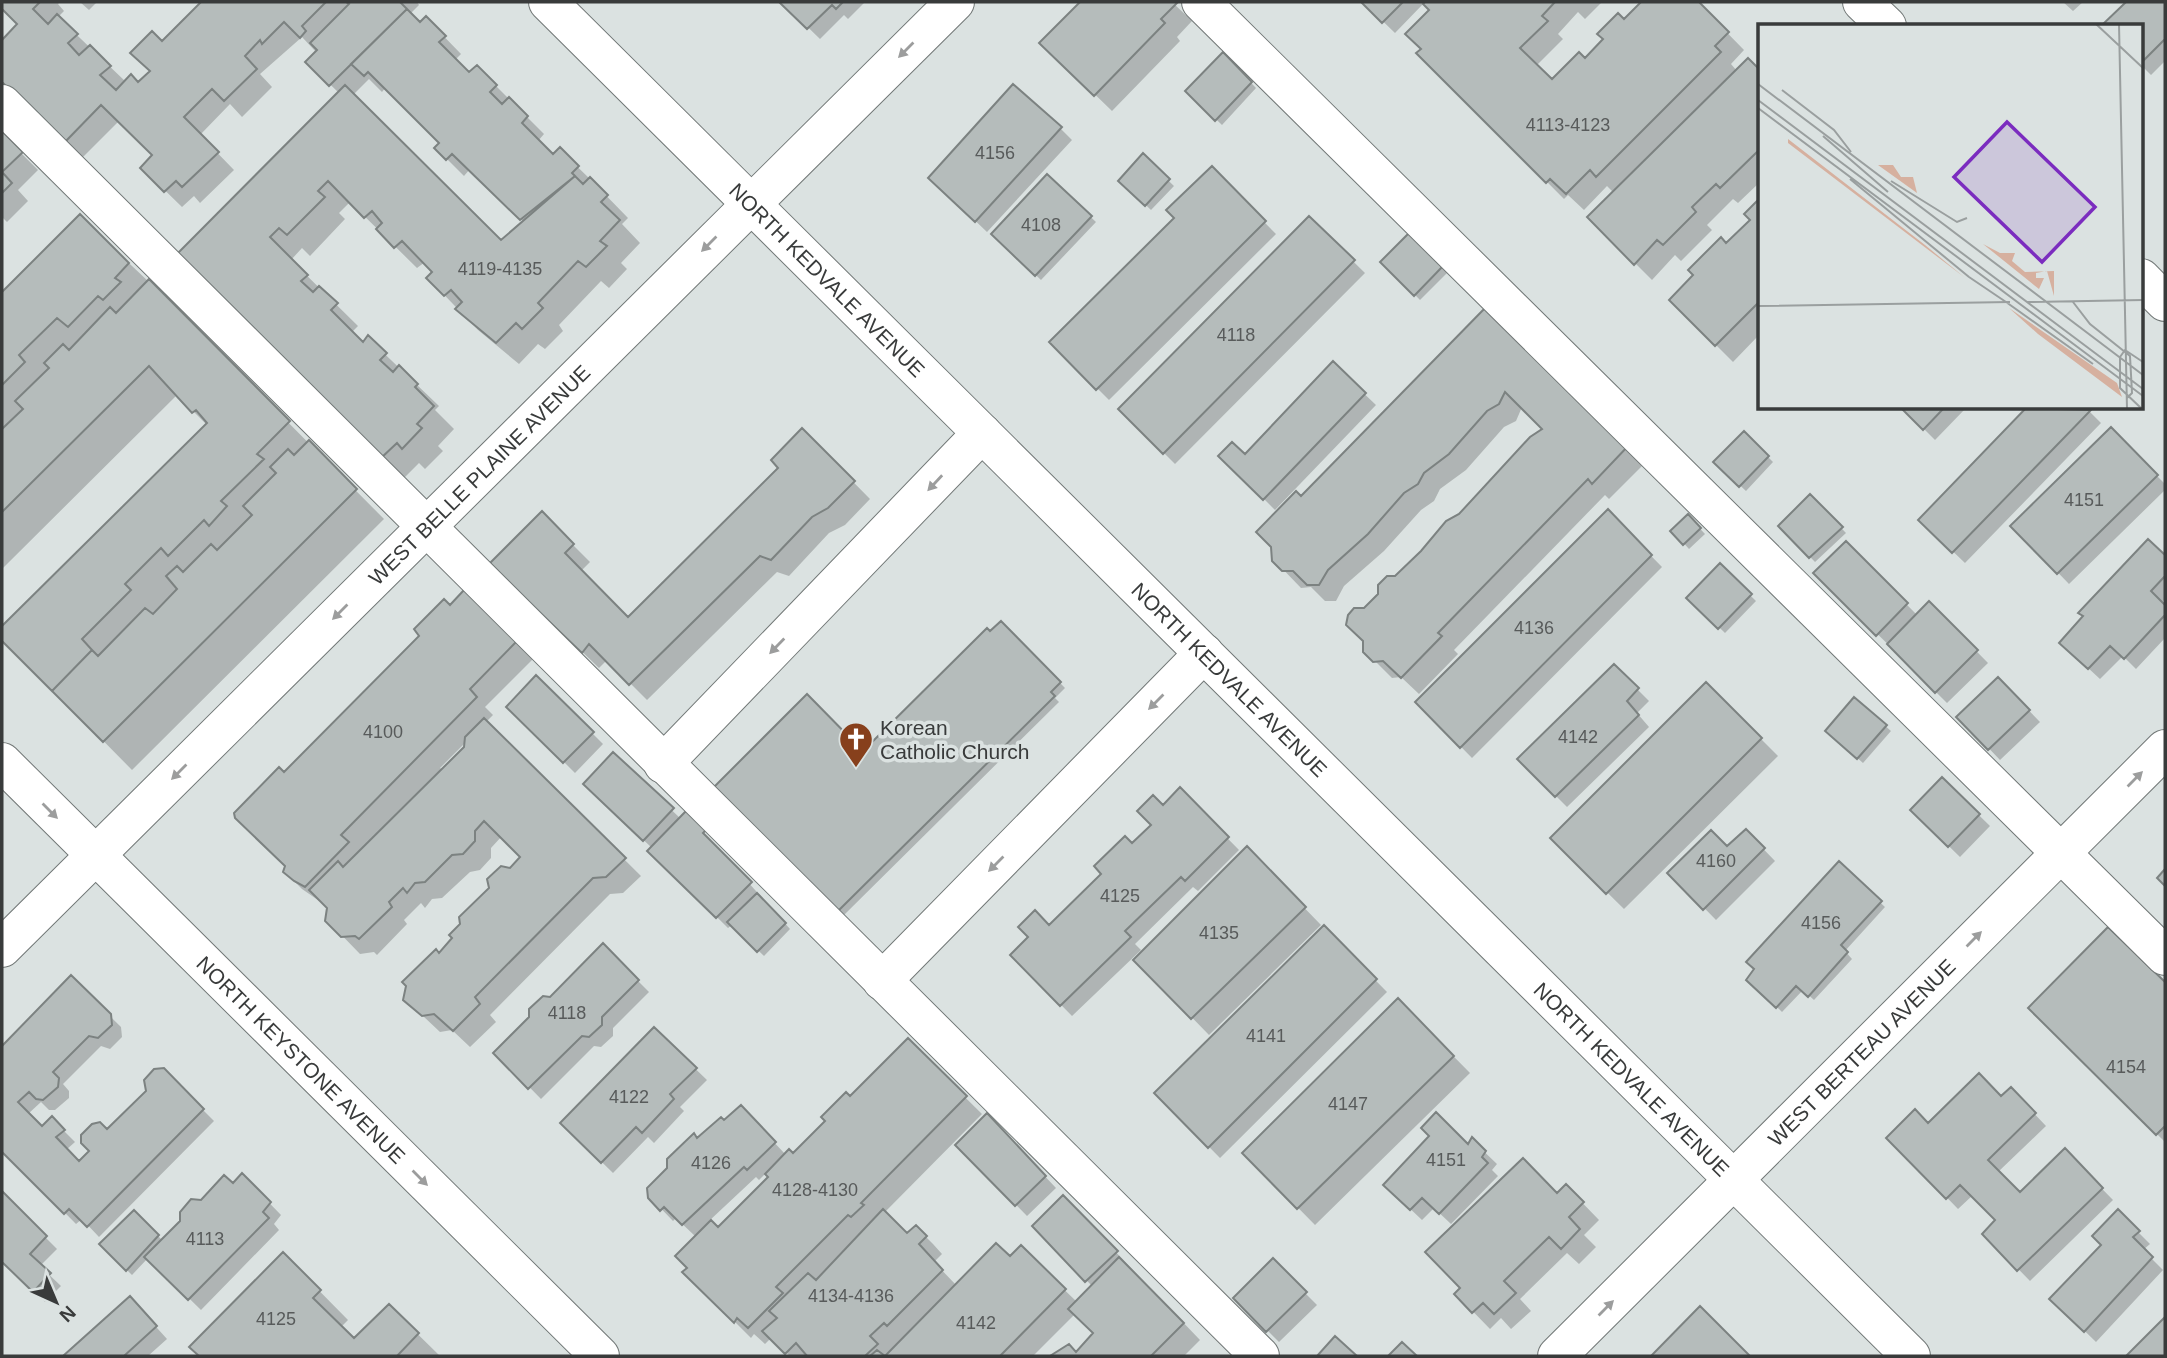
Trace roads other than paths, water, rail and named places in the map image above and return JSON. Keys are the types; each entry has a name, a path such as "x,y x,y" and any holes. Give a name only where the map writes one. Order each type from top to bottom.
{"street":[{"name":"NORTH KEDVALE AVENUE","path":"548,2 1911,1356"},
{"name":"WEST BELLE PLAINE AVENUE","path":"2,948 955,2"},
{"path":"1201,2 2165,957"},
{"path":"1862,2 1885,24"},
{"path":"2,104 1260,1356"},
{"path":"2142,279 2165,302"},
{"path":"663,764 982,433"},
{"path":"882,981 1204,653"},
{"name":"WEST BERTEAU AVENUE","path":"1557,1356 2165,749"},
{"name":"NORTH KEYSTONE AVENUE","path":"2,762 600,1356"}],"place":[{"name":"Korean Catholic Church","path":"856,769"}]}
